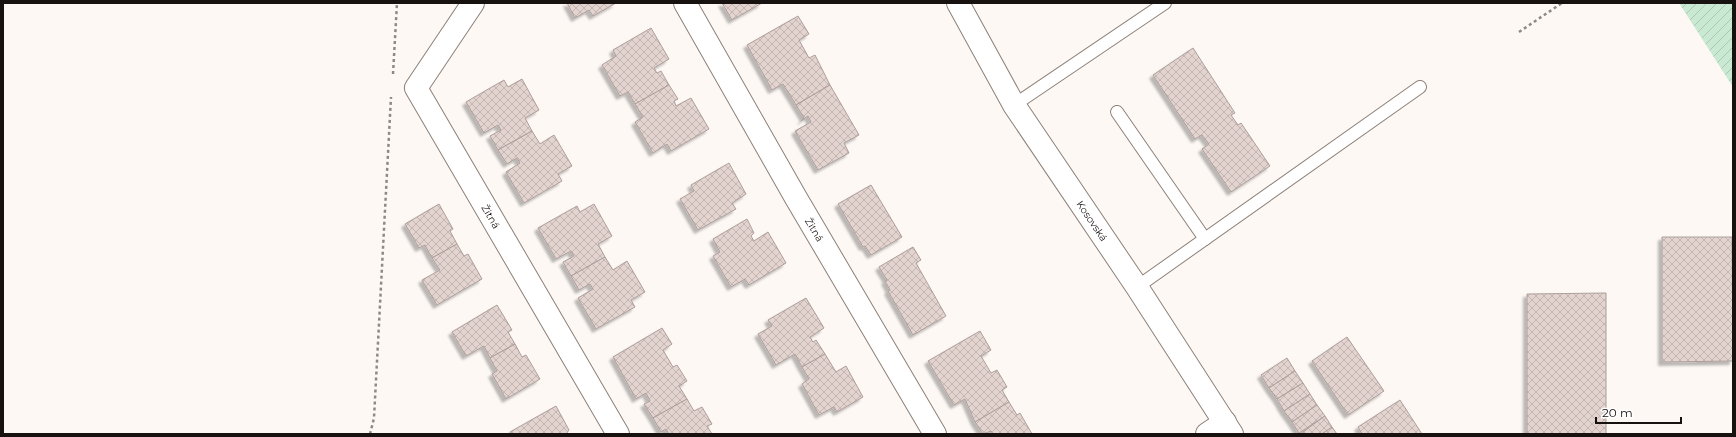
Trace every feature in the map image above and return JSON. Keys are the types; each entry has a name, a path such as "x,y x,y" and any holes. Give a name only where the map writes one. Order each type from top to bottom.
{"street":[{"name":"Žitná","path":"473,3 416,88 618,434"},
{"name":"Žitná","path":"685,3 792,191 935,434"},
{"name":"Kosovská","path":"958,3 1014,105 1137,287 1228,428"},
{"path":"1207,434 1228,428"}],"lane":[{"path":"1014,105 1165,3"},
{"path":"1137,287 1420,87"},
{"path":"1117,112 1205,240"}],"path":[{"path":"393,75 397,3"},
{"path":"1519,32 1562,3"},
{"path":"370,434 374,418 392,91"}],"green space":[{"path":"1679,3 1733,3 1733,87"}],"building":[{"path":"567,3 616,3 593,16 589,10 575,18"},
{"path":"722,3 762,3 732,20"},
{"path":"798,16 809,34 799,40 809,58 815,55 830,85 796,105 783,84 772,90 747,45"},
{"path":"651,28 669,59 654,68 657,73 661,71 669,85 635,104 628,92 620,96 602,65 616,56 613,50"},
{"path":"1193,48 1235,113 1231,115 1238,125 1241,123 1270,166 1231,192 1202,149 1209,144 1202,135 1195,139 1153,75"},
{"path":"522,79 539,110 525,118 532,131 498,150 490,136 501,130 498,125 484,133 466,102 504,80 508,87"},
{"path":"669,85 678,99 674,101 676,106 691,98 709,129 671,151 667,144 653,153 635,122 643,117 635,104"},
{"path":"830,85 859,135 844,143 849,153 818,170 795,131 811,122 808,116 801,121 804,118 796,105"},
{"path":"532,131 540,144 554,135 572,166 558,174 562,181 524,203 506,172 520,163 517,158 507,164 498,150"},
{"path":"729,163 746,194 732,203 736,209 698,230 680,199 694,191 691,185"},
{"path":"871,185 902,237 871,255 865,246 863,247 838,204"},
{"path":"439,204 453,229 450,231 457,244 432,258 425,245 419,248 405,224"},
{"path":"594,204 612,236 598,244 605,257 571,276 563,262 574,256 571,251 556,259 538,228 577,206 580,212"},
{"path":"747,219 754,233 751,236 754,241 768,232 786,263 749,285 745,279 731,287 713,256 720,252 713,239"},
{"path":"1662,237 1732,237 1733,361 1662,362"},
{"path":"457,244 464,256 468,254 482,279 437,305 422,280 440,270 432,258"},
{"path":"913,247 921,260 916,263 946,316 913,335 888,291 890,290 885,281 887,280 879,267"},
{"path":"605,257 613,270 627,261 645,292 631,300 635,307 596,329 578,298 593,289 590,284 579,290 571,276"},
{"path":"1606,293 1606,434 1527,434 1527,294"},
{"path":"806,298 824,328 810,337 813,342 816,340 825,354 802,367 795,354 776,365 758,334 772,326 768,320"},
{"path":"497,305 512,330 508,332 515,344 490,358 484,346 466,356 452,332"},
{"path":"662,328 672,344 663,350 673,367 677,365 687,381 679,386 687,399 653,418 644,404 650,401 646,393 636,399 613,357"},
{"path":"980,331 991,350 981,356 991,373 997,370 1007,387 1002,390 1009,402 975,422 965,399 954,405 928,361"},
{"path":"1347,337 1384,391 1348,415 1312,361"},
{"path":"515,344 522,357 526,355 540,379 506,399 492,374 497,371 490,358"},
{"path":"825,354 836,372 846,366 863,397 837,412 834,407 819,415 802,384 809,379 802,367"},
{"path":"1287,358 1295,371 1269,388 1261,375"},
{"path":"1295,371 1303,383 1277,399 1269,388"},
{"path":"1303,383 1310,394 1284,411 1277,399"},
{"path":"1310,394 1317,405 1292,422 1284,411"},
{"path":"687,399 694,411 702,407 712,424 707,426 712,434 669,434 666,429 661,432 653,418"},
{"path":"1400,400 1422,434 1362,434 1358,427"},
{"path":"1009,402 1017,415 1020,413 1032,434 993,434 991,431 983,434 975,422"},
{"path":"1317,405 1325,416 1299,433 1292,422"},
{"path":"556,406 569,430 566,434 511,434 510,432"},
{"path":"1325,416 1332,427 1322,434 1300,434"},
{"path":"1332,427 1337,434 1322,434"}]}
